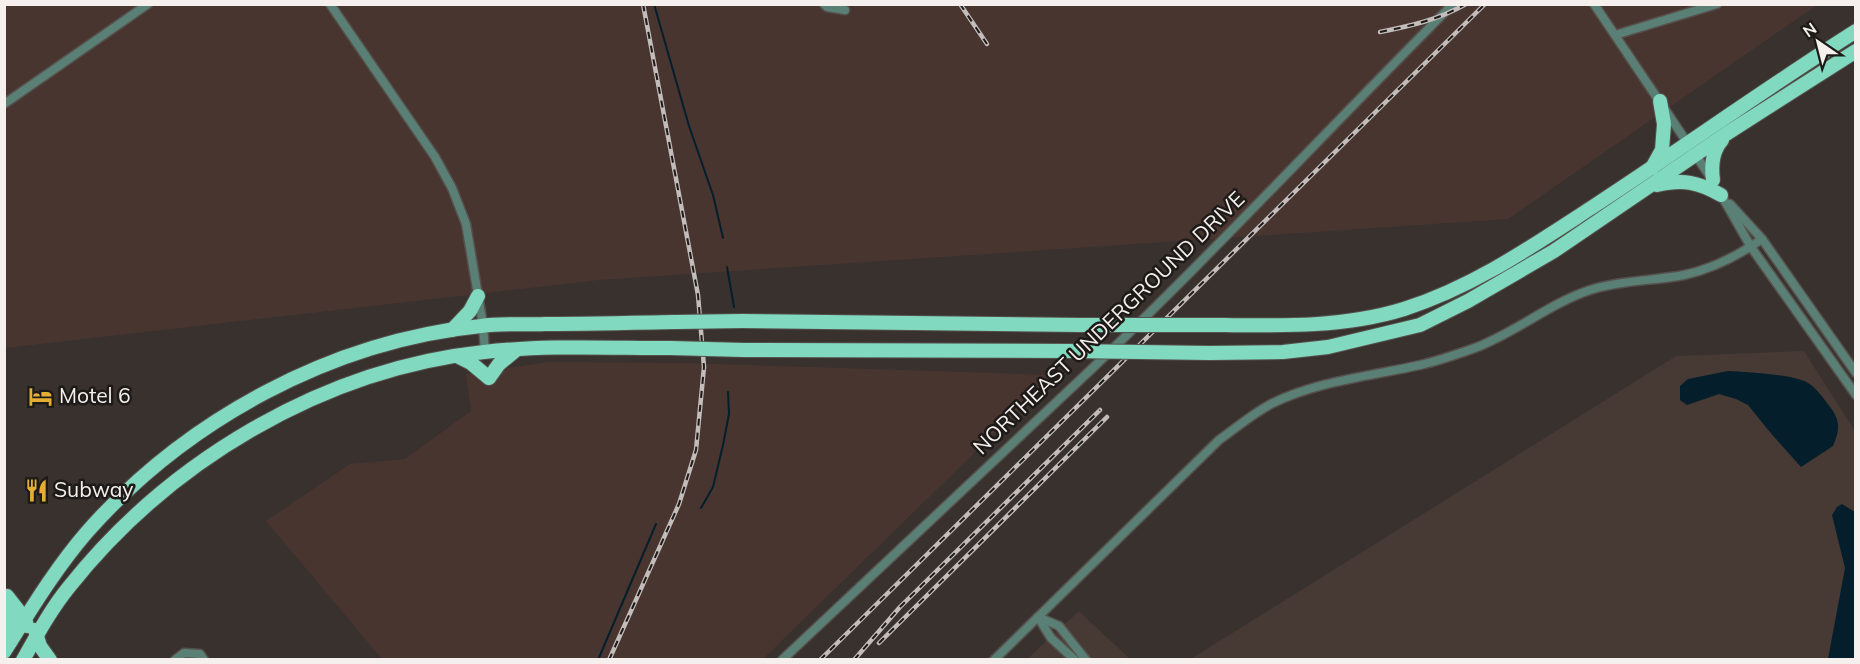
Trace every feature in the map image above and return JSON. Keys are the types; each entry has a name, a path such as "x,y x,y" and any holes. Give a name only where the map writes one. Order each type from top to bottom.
{"highway":[{"path":"22,660 68,588 119,531 187,474 239,437 295,406 342,386 394,369 456,356 552,347 1210,353 1283,352 1328,347 1420,325 1468,301 1554,251 1649,186 1803,64 1856,31"},
{"path":"7,648 40,595 79,542 122,496 171,453 223,417 273,389 337,361 411,338 483,325 742,321 1290,326 1346,321 1402,310 1456,290 1515,258 1651,169 1726,134 1856,51"},
{"path":"1651,169 1662,150 1664,124 1660,101"},
{"path":"1713,180 1711,167 1715,151 1726,134"},
{"path":"1649,186 1675,181 1700,184 1721,195"},
{"path":"451,330 470,310 478,296"},
{"path":"456,356 471,363 489,378 499,364 517,350"},
{"path":"6,594 24,598 40,595"},
{"path":"6,594 25,619 27,637 22,660"},
{"path":"6,594 10,608 7,648"},
{"path":"40,595 36,615 36,637 51,660"},
{"path":"45,622 51,660"}],"street":[{"path":"4,104 148,4"},
{"path":"330,4 435,157 452,188 466,224 483,325 485,352"},
{"path":"825,4 827,7 845,10"},
{"name":"NORTHEAST UNDERGROUND DRIVE","path":"782,660 1082,379 1245,218 1453,4"},
{"path":"1594,4 1693,149 1751,247 1856,395"},
{"path":"1614,35 1717,4"},
{"path":"1721,195 1762,239 1856,373"},
{"path":"994,660 1219,440 1271,404 1329,384 1423,364 1475,348 1511,332 1562,302 1589,291 1616,283 1684,275 1715,266 1762,239"},
{"path":"1038,617 1052,638 1075,660"},
{"path":"1038,617 1059,627 1086,660"},
{"path":"175,660 184,653 200,654 204,660"}],"shaded area":[{"path":"4,5 1817,5 1508,219 599,280 5,348"},
{"path":"1804,351 1855,431 1855,659 1189,660 1676,356"},
{"path":"549,362 684,363 1054,375 763,659 382,659 266,521 350,464 405,459 471,411 466,374"},
{"path":"1079,611 1130,659 1026,660"}],"water":[{"path":"1728,371 1781,376 1801,380 1811,385 1823,397 1837,419 1838,428 1833,446 1801,467 1748,405 1719,394 1687,405 1680,400 1680,386 1688,379"},
{"path":"1842,504 1855,512 1855,659 1828,659 1845,568 1832,515"}],"waterway":[{"path":"654,4 689,126 713,195 723,238"},
{"path":"727,267 734,307"},
{"path":"701,508 713,487 723,445 729,414 728,392"},
{"path":"598,660 656,524"}],"railway":[{"path":"609,660 679,504 696,450 704,367 698,295 643,4"},
{"path":"960,4 987,44"},
{"path":"1380,32 1413,25 1466,4"},
{"path":"820,660 1485,4"},
{"path":"854,660 900,607 1100,410"},
{"path":"879,643 1107,417"}],"place":[{"name":"Motel 6","path":"41,396"},
{"name":"Subway","path":"36,490"}]}
